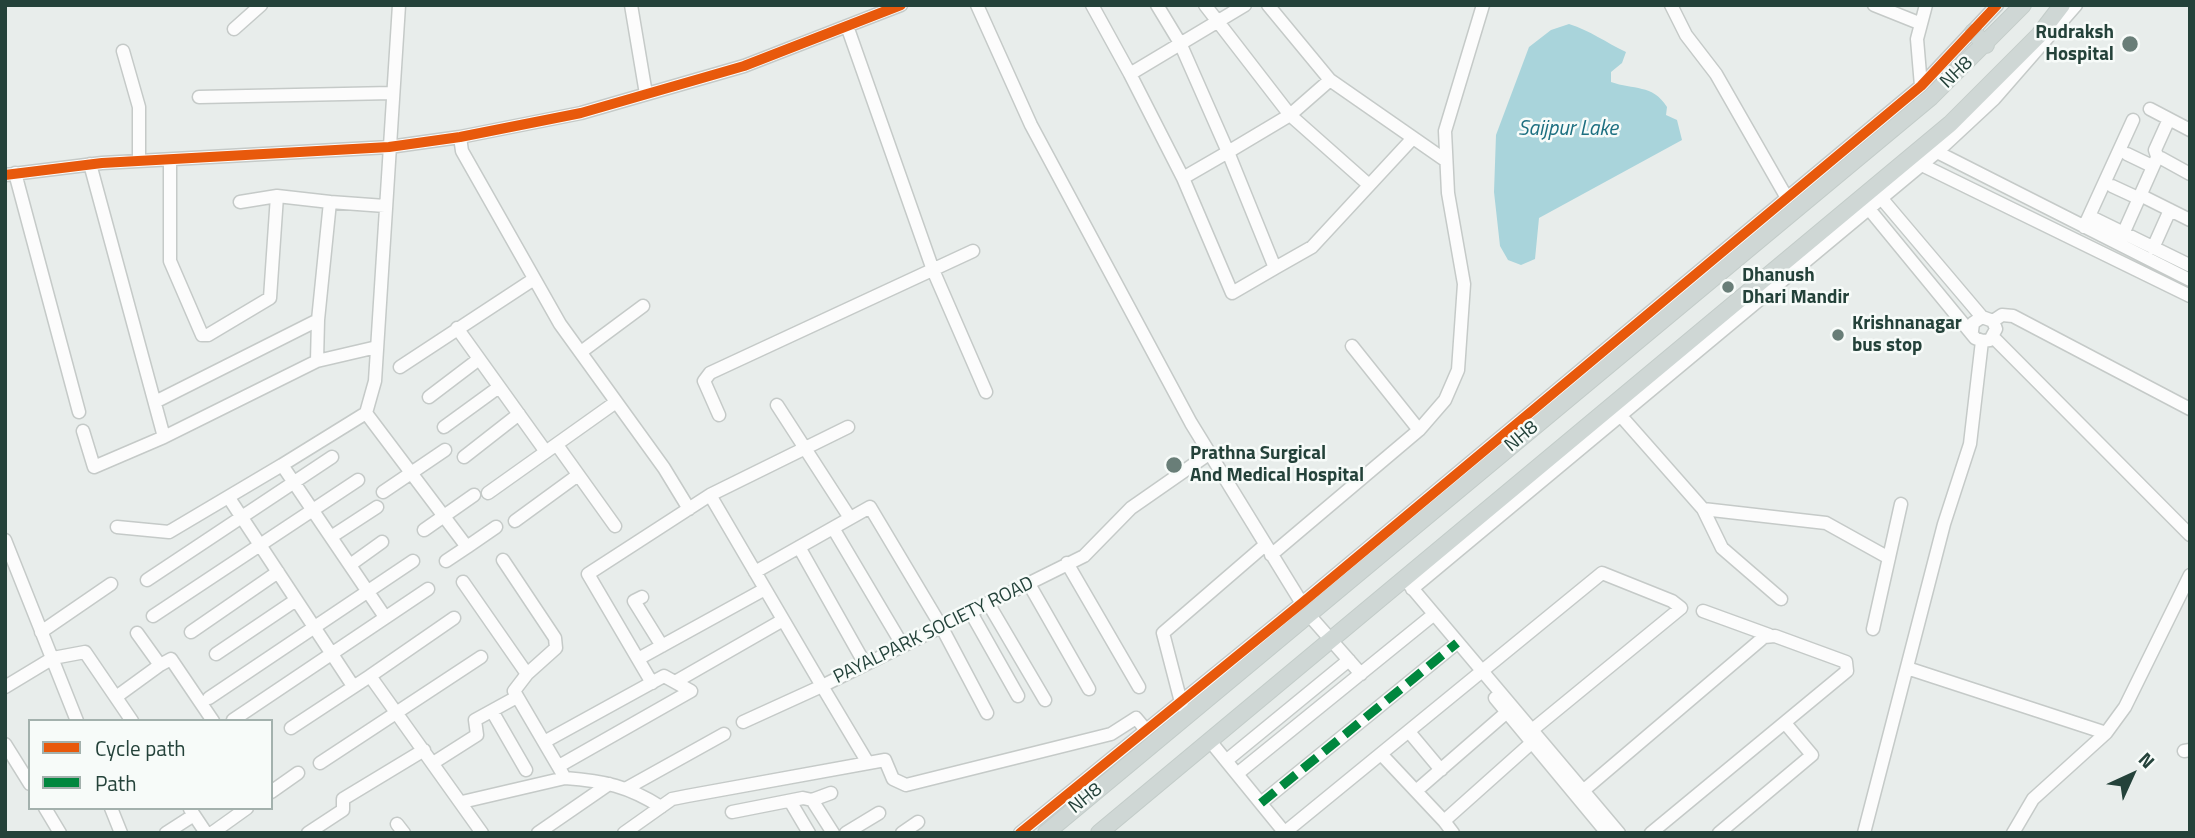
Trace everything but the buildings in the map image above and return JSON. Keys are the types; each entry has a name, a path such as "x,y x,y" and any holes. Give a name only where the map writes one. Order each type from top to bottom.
{"main road":[{"name":"NH8","path":"1045,833 1185,719 1306,609 1931,97 2024,5"},
{"name":"NH8","path":"1099,833 1332,638 1408,584 1920,158 2039,35 2062,5"},
{"path":"1973,32 1986,45"}],"street":[{"path":"234,29 261,5"},
{"path":"117,527 169,532 229,498 366,412 375,381 392,93 400,5"},
{"path":"631,5 646,94"},
{"path":"79,412 10,174 90,164 389,147 460,138 581,113 744,66 901,5"},
{"path":"977,5 1031,125 1210,453 1306,609 1361,674"},
{"path":"1092,5 1183,178 1231,293 1312,247 1413,138"},
{"path":"1157,5 1180,43 1275,268"},
{"path":"1205,5 1290,115 1369,185"},
{"path":"1130,74 1245,5"},
{"path":"1268,5 1330,80 1445,160"},
{"path":"1185,719 1163,633 1419,430 1445,400 1458,370 1464,284 1445,160 1445,131 1483,5"},
{"path":"1671,5 1686,35 1716,74 1787,198"},
{"path":"1874,5 1919,23"},
{"path":"1921,86 1917,39 1919,23 1926,5"},
{"path":"1020,833 1181,702 1306,609 1921,86 1997,5"},
{"path":"1613,832 1533,736 1494,683 1484,676 1408,584 1621,416 1809,250 1882,199 1920,158 1937,152 1994,99 2076,5"},
{"path":"847,26 933,270 986,392"},
{"path":"123,51 139,107 139,161"},
{"path":"1183,178 1290,115 1330,80"},
{"path":"199,97 392,93"},
{"path":"2150,109 2190,130"},
{"path":"2121,238 2155,162 2155,150 2169,119"},
{"path":"2084,227 2133,120"},
{"path":"460,138 462,150 534,279 581,352 664,468 689,509"},
{"path":"1937,152 2084,227 2153,247 2188,271"},
{"path":"2127,154 2188,167"},
{"path":"1920,158 2190,296"},
{"path":"170,160 170,261 202,335 208,335 270,298 277,196"},
{"path":"90,164 164,437"},
{"path":"2112,186 2190,220"},
{"path":"240,202 277,196 385,206"},
{"path":"1864,833 1944,524 1970,444 1988,339 1996,329 1882,199"},
{"path":"317,361 318,320 330,202"},
{"path":"1869,209 1972,331 1988,339 2190,535"},
{"path":"2153,247 2170,211"},
{"path":"2095,219 2121,238 2188,271"},
{"path":"719,415 704,381 710,373 973,251"},
{"path":"400,367 534,279"},
{"path":"581,352 643,306"},
{"path":"1972,331 1973,323 2002,315 2013,316 2190,410"},
{"path":"155,402 318,320"},
{"path":"457,328 519,414 578,475 615,526"},
{"path":"83,431 94,467 164,437 317,361 377,346"},
{"path":"1352,346 1419,430"},
{"path":"429,397 479,359"},
{"path":"444,427 499,387"},
{"path":"424,530 551,449 616,402"},
{"path":"777,405 850,518"},
{"path":"366,412 467,547"},
{"path":"464,457 519,414"},
{"path":"1621,416 1703,509 1721,548 1782,599"},
{"path":"652,683 588,574 710,495 848,427"},
{"path":"383,492 445,450"},
{"name":"PAYALPARK SOCIETY ROAD","path":"710,495 822,686 1084,556 1131,508 1210,453"},
{"path":"147,580 332,457"},
{"path":"282,465 385,617"},
{"path":"515,522 578,475"},
{"path":"153,616 358,480"},
{"path":"229,498 353,686"},
{"path":"1873,629 1901,504"},
{"path":"331,537 377,507"},
{"path":"755,572 870,507 941,626 987,713"},
{"path":"1703,509 1826,523 1889,558"},
{"path":"446,561 496,527"},
{"path":"833,528 902,646"},
{"path":"5,540 76,719"},
{"path":"350,565 382,542"},
{"path":"799,547 865,664"},
{"path":"503,559 555,638 556,648 527,674 514,691 515,698 565,778"},
{"path":"209,698 412,561"},
{"path":"1067,563 1139,687"},
{"path":"191,632 278,572"},
{"path":"1210,741 1285,833 1484,676 1602,573 1672,601 1681,608 1533,736 1444,821"},
{"path":"2013,833 2033,799 2106,733 2125,707 2190,575"},
{"path":"463,582 527,674"},
{"path":"41,632 111,584"},
{"path":"1029,584 1089,689"},
{"path":"234,719 428,589"},
{"path":"638,659 765,589"},
{"path":"612,614 638,599 662,646"},
{"path":"215,654 296,600"},
{"path":"988,603 1045,700"},
{"path":"970,611 1018,696"},
{"path":"1651,833 1847,671 1846,662 1703,611"},
{"path":"1237,774 1433,615"},
{"path":"291,728 454,618"},
{"path":"675,682 783,620"},
{"path":"137,633 160,665"},
{"path":"1581,793 1769,635"},
{"path":"1261,803 1457,643"},
{"path":"5,687 52,658 85,652 131,719"},
{"path":"320,762 481,657"},
{"path":"116,697 171,659 212,719"},
{"path":"1227,760 1349,660"},
{"path":"1907,668 2106,733"},
{"path":"370,676 482,833"},
{"path":"1484,676 1487,687 1507,712 1533,736"},
{"path":"544,742 664,677 691,691 559,766"},
{"path":"743,722 822,686 868,763"},
{"path":"433,762 477,735 475,720 515,698"},
{"path":"492,710 526,770"},
{"path":"1416,791 1507,712"},
{"path":"624,833 672,799 687,796 885,761 893,779 906,785 1111,734 1136,718 1146,730"},
{"path":"1719,833 1812,755 1785,723"},
{"path":"1410,733 1441,769"},
{"path":"627,788 724,734"},
{"path":"5,744 28,781"},
{"path":"308,833 343,810 342,799 424,750"},
{"path":"1382,755 1453,833"},
{"path":"273,791 299,774"},
{"path":"462,802 565,778 627,788 661,807"},
{"path":"538,833 609,784"},
{"path":"732,812 790,801 813,800 831,793"},
{"path":"813,800 833,833"},
{"path":"790,801 806,832 823,819"},
{"path":"46,810 60,833"},
{"path":"112,810 121,833"},
{"path":"166,833 192,812 209,833 244,810"},
{"path":"846,833 879,813"},
{"path":"902,833 918,822"}],"water":[{"name":"Saijpur Lake","path":"1569,24 1626,52 1622,63 1611,72 1611,82 1649,91 1655,95 1667,107 1666,115 1677,120 1682,140 1539,218 1535,259 1521,265 1508,260 1500,246 1494,192 1496,135 1529,47 1551,30"}],"marked path":[{"path":"1261,803 1457,643"}],"cycle path":[{"path":"5,175 102,163 389,147 460,137 581,113 744,66 901,5"},
{"path":"1020,833 1302,603 1921,86 1997,5"}],"place":[{"name":"Rudraksh Hospital","path":"2130,44"},
{"name":"Dhanush Dhari Mandir","path":"1728,287"},
{"name":"Krishnanagar bus stop","path":"1838,335"},
{"name":"Prathna Surgical And Medical Hospital","path":"1174,465"}]}
